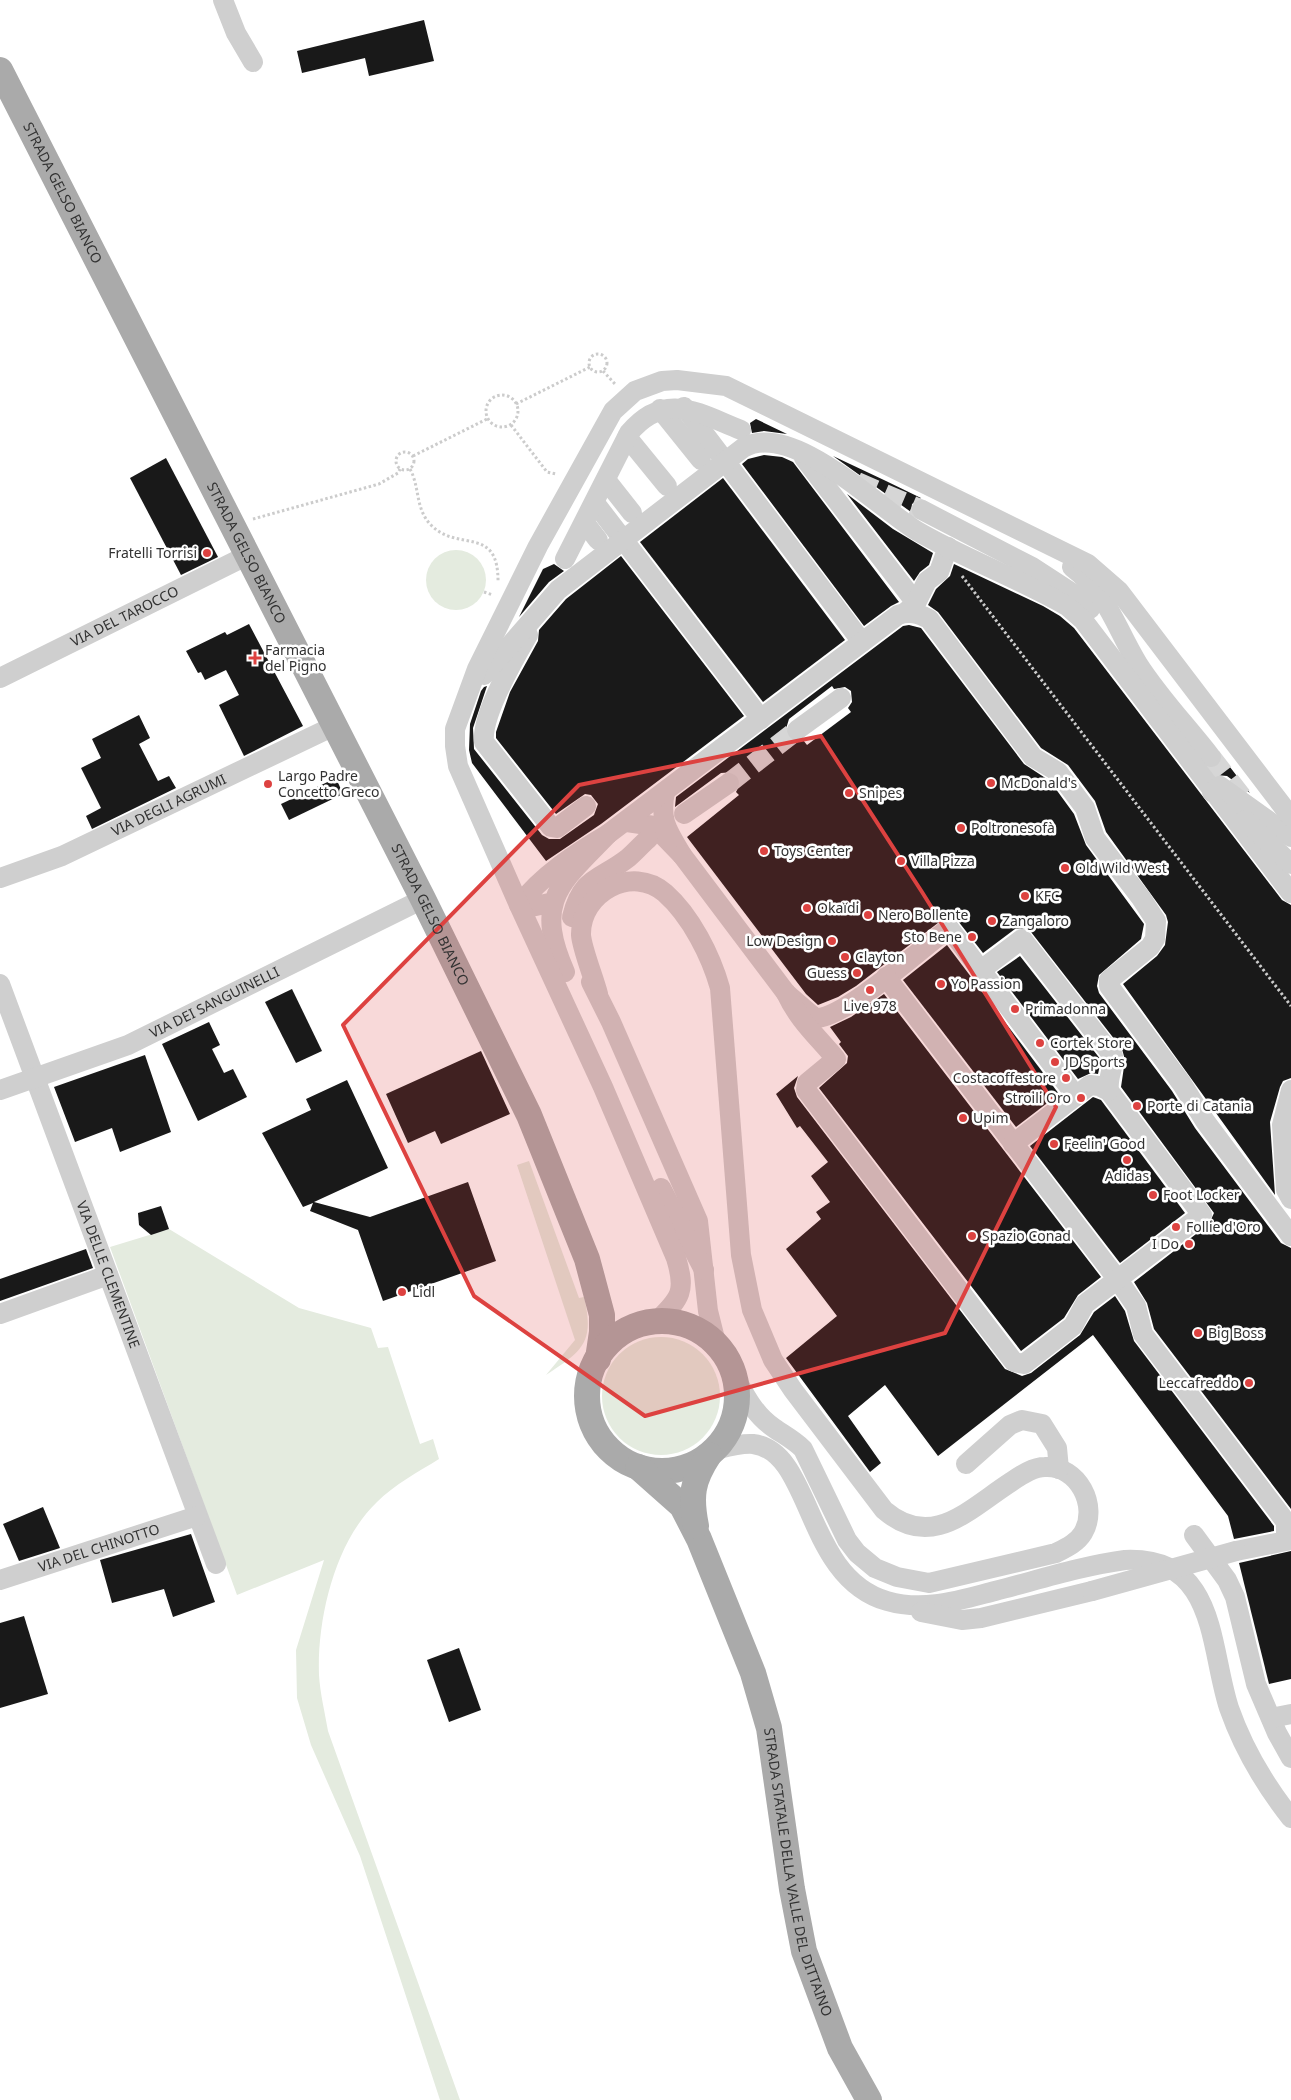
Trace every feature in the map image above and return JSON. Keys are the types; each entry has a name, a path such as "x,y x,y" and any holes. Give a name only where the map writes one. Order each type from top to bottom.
{"main road":[{"name":"STRADA GELSO BIANCO","path":"0,70 423,899 529,1115 587,1259 602,1315 602,1332 598,1359"},
{"name":"STRADA GELSO BIANCO","path":"587,1259 613,1301 628,1314 652,1322"},
{"path":"638,1468 676,1470 688,1467 712,1452 724,1440 735,1416 737,1397 735,1378 724,1353 716,1343 688,1326 652,1322 624,1332 614,1339 598,1359 588,1389 592,1421 610,1450 618,1457 638,1468 682,1506 699,1539"},
{"path":"699,1539 692,1506 693,1490 712,1452"},
{"name":"STRADA STATALE DELLA VALLE DEL DITTAINO","path":"699,1539 740,1639 769,1728 792,1889 804,1951 840,2048 869,2100"}],"street":[{"path":"223,0 236,33 253,62"},
{"path":"652,1322 671,1308 680,1291 682,1280 676,1258 604,1087 519,904 458,766 455,746 455,729 477,669 538,546 613,411 636,391 648,385 676,380 726,386 1067,552 1104,576 1119,591 1291,817"},
{"path":"698,383 795,431 817,446 852,481 915,530 1067,606 1083,620 1291,894"},
{"path":"684,407 862,642"},
{"path":"565,559 585,523 627,437 639,421 660,409 684,407 741,430"},
{"path":"660,409 701,460"},
{"path":"627,437 666,486"},
{"path":"462,707 500,654 543,610 558,590 743,448 761,441 800,452 852,481"},
{"path":"800,452 911,607 918,614 928,619 1033,757 1058,772 1063,778 1085,808 1095,838 1141,898 1156,921 1155,939 1150,947 1114,974 1109,980 1109,986 1182,1084 1211,1129 1291,1236"},
{"path":"905,474 962,511 1052,554 1079,572 1091,583 1114,616 1138,664 1211,757"},
{"path":"606,480 632,513"},
{"path":"595,503 761,719"},
{"path":"922,510 1032,567 1075,595 1100,622 1119,669"},
{"path":"585,523 598,540"},
{"path":"519,904 534,886 582,850 627,822 862,642 911,607 928,581 939,572 948,547"},
{"name":"VIA DEL TAROCCO","path":"0,678 248,555"},
{"path":"543,610 498,691 483,733 484,742 551,827 557,828 586,806"},
{"path":"797,730 841,698"},
{"name":"VIA DEGLI AGRUMI","path":"0,878 62,856 334,726"},
{"path":"684,814 729,783"},
{"path":"1212,792 1220,786 1291,837"},
{"path":"665,792 661,814 682,855"},
{"path":"1238,825 1245,820 1262,834 1291,864"},
{"path":"627,822 654,826 682,855 786,992 811,1017 821,1018 844,1009"},
{"path":"608,834 563,881 554,902 551,922 555,949 666,1201 704,1270"},
{"path":"648,839 627,859 588,884 575,904 571,934 574,947 598,994 688,1194 698,1221 708,1311 716,1343"},
{"path":"598,994 581,936 584,915 590,904 599,893 610,886 635,882 658,888 677,907 707,951 720,988 741,1254 748,1292 761,1335 773,1360 793,1390 884,1510 897,1521 911,1527 938,1528 952,1521 1023,1474 1046,1466 1059,1469 1078,1481 1087,1499 1089,1516 1083,1533 1073,1544 1056,1553 942,1582 929,1583 897,1577 875,1568 857,1553 838,1525 803,1449 795,1440 761,1418 749,1404 735,1378"},
{"name":"VIA DEI SANGUINELLI","path":"0,1090 128,1045 423,899"},
{"path":"519,904 532,907 554,902"},
{"path":"829,1051 823,1032 844,1009 949,928 1076,1096"},
{"path":"981,970 1022,939 1113,1056 1108,1083 1109,1091"},
{"path":"712,1452 752,1444 764,1447 783,1460 791,1472 824,1546 836,1566 855,1585 870,1594 932,1615 962,1620 980,1618 1092,1591 1236,1551 1286,1541 1286,1522 1143,1334 1136,1306 1118,1280 886,977"},
{"name":"VIA DELLE CLEMENTINE","path":"0,984 216,1564"},
{"path":"786,992 794,1010 816,1039 836,1059 807,1083 806,1090 1014,1362 1024,1364 1073,1326 1085,1304 1202,1215 1109,1091 1099,1086 1090,1085 1013,1144"},
{"path":"1291,1090 1282,1126 1286,1190 1291,1199"},
{"path":"0,1314 108,1275"},
{"path":"966,1464 1010,1425 1022,1420 1042,1424 1057,1448 1059,1469"},
{"name":"VIA DEL CHINOTTO","path":"0,1580 197,1516"},
{"path":"1194,1535 1227,1580 1235,1597 1256,1684 1277,1734 1291,1758"},
{"path":"900,1604 940,1604 1109,1562 1137,1559 1160,1564 1177,1573 1191,1586 1204,1607 1223,1685 1237,1727 1261,1775 1291,1818"},
{"path":"1271,1718 1291,1714"}],"path":[{"path":"601,354 606,356 607,367 603,371 598,372 590,367 591,357 601,354"},
{"path":"516,404 590,367"},
{"path":"497,395 512,398 516,404 516,419 511,425 498,427 487,419 487,405 497,395"},
{"path":"400,469 396,459 398,454 403,452 413,456 487,419"},
{"path":"511,425 547,472 559,475"},
{"path":"410,469 413,466 413,456"},
{"path":"233,525 379,484 398,473 400,469"},
{"path":"400,469 410,469"},
{"path":"410,469 415,479 417,500 424,517 441,534 478,542 489,549 498,569 498,587"},
{"path":"961,574 1291,1006"},
{"path":"484,592 498,596"}],"highlighted area":[{"path":"821,736 922,892 1056,1107 945,1333 645,1416 474,1296 343,1025 579,785"}],"shaded area":[{"path":"456,550 473,555 481,563 486,580 481,597 473,605 456,610 439,605 431,597 426,580 431,563 439,555"},
{"path":"529,1161 579,1298 584,1297 588,1325 583,1344 577,1352 546,1375 575,1340 517,1165"},
{"path":"169,1229 299,1308 371,1328 378,1348 388,1347 420,1444 433,1439 439,1459 406,1479 377,1502 362,1519 350,1538 340,1559 325,1606 319,1653 319,1675 328,1731 460,2100 440,2100 360,1856 311,1745 297,1698 296,1650 324,1560 237,1595 110,1247"},
{"path":"661,1337 684,1341 703,1354 716,1373 720,1396 716,1419 703,1438 684,1451 661,1455 638,1451 619,1438 606,1419 602,1396 606,1373 619,1354 638,1341"}],"building":[{"path":"424,20 434,61 369,76 365,58 302,73 297,51"},
{"path":"756,419 787,434 764,431 752,433 750,423"},
{"path":"764,455 782,457 793,462 899,602 864,626 742,464 748,459"},
{"path":"833,456 921,498 912,504 911,512"},
{"path":"166,458 218,557 181,575 130,478"},
{"path":"723,478 845,640 763,702 640,542"},
{"path":"847,494 893,529 933,553 929,565 920,572 914,581"},
{"path":"621,556 744,716 601,824 546,861 472,763 469,750 470,724 481,691 487,686 473,728 474,749 542,835 549,839 560,839 594,815 598,804 591,795 585,794 556,814 496,738 496,732 510,692 538,641 539,630 566,599"},
{"path":"554,564 564,571 549,582 519,617 543,569"},
{"path":"954,564 1043,606 1060,616 1074,628 1282,900 1291,905 1291,1078 1283,1081 1280,1087 1270,1122 1275,1195 1123,984 1157,956 1165,945 1168,922 1166,915 1106,832 1095,801 1068,765 1041,748 938,612 928,605 936,589 950,576"},
{"path":"249,624 303,726 244,756 219,705 239,695 226,670 205,680 201,672 198,673 186,651 225,632 227,635"},
{"path":"909,625 921,628 1024,764 1050,781 1074,814 1086,845 1144,924 1141,939 1099,975 1097,986 1099,993 1172,1091 1195,1128 1281,1243 1291,1248 1291,1509 1154,1329 1147,1303 1134,1282 1209,1224 1214,1213 1121,1087 1125,1060 1122,1049 1031,932 1026,928 1015,929 983,953 958,921 947,916 856,986 838,997 818,1005 806,994 687,837 739,795 736,792 741,782 734,772 721,773 675,807 676,797 903,626","holes":["832,686 834,689 845,687 851,691 852,702 848,708 851,712 807,745 803,740 792,741 785,732 789,719"]},
{"path":"139,715 150,738 139,744 158,781 169,776 176,788 92,829 86,816 101,808 81,768 101,758 92,739"},
{"path":"1223,758 1250,793 1227,776 1216,775 1211,769 1219,766"},
{"path":"336,778 343,794 289,820 281,804"},
{"path":"947,945 1059,1094 1016,1127 903,980"},
{"path":"1020,956 1101,1060 1098,1074 1091,1073 1078,1079 997,972"},
{"path":"292,989 322,1051 296,1063 265,1002"},
{"path":"884,994 1101,1277 1078,1295 1064,1318 1021,1351 819,1088 847,1063 848,1056 830,1027 851,1017"},
{"path":"209,1022 220,1045 212,1049 224,1073 233,1069 247,1097 198,1121 162,1044"},
{"path":"481,1051 510,1114 441,1144 435,1131 408,1143 386,1094"},
{"path":"145,1055 171,1132 120,1152 112,1128 75,1142 54,1087"},
{"path":"798,1076 794,1088 797,1097 1005,1369 1022,1376 1031,1373 1080,1335 1094,1312 1115,1296 1125,1311 1134,1341 1274,1526 1274,1531 1234,1539 1228,1516 1093,1335 938,1456 885,1385 848,1416 881,1463 870,1472 786,1358 837,1316 786,1249 821,1219 816,1212 830,1202 811,1176 828,1162 800,1126 797,1128 776,1094"},
{"path":"347,1080 388,1168 314,1202 370,1217 468,1182 496,1261 383,1301 358,1230 310,1211 313,1203 303,1207 262,1133 311,1110 306,1099"},
{"path":"1093,1097 1101,1100 1185,1213 1120,1263 1030,1146"},
{"path":"161,1206 169,1229 151,1235 139,1225 138,1213"},
{"path":"86,1249 93,1268 0,1301 0,1279"},
{"path":"43,1507 60,1548 19,1561 3,1524"},
{"path":"191,1534 215,1602 173,1617 164,1589 112,1603 100,1560"},
{"path":"1291,1551 1291,1679 1269,1684 1239,1563"},
{"path":"24,1616 48,1694 0,1708 0,1623"},
{"path":"459,1648 481,1710 449,1722 427,1660"}],"tunnel":[{"path":"857,482 922,510"},
{"path":"729,783 797,730"},
{"path":"1211,757 1246,802"}],"place":[{"name":"Fratelli Torrisi","path":"207,553"},
{"name":"Farmacia del Pigno","path":"255,658"},
{"name":"McDonald's","path":"991,783"},
{"name":"Largo Padre Concetto Greco","path":"268,784"},
{"name":"Snipes","path":"849,793"},
{"name":"Poltronesofà","path":"961,828"},
{"name":"Toys Center","path":"764,851"},
{"name":"Villa Pizza","path":"901,861"},
{"name":"Old Wild West","path":"1065,868"},
{"name":"KFC","path":"1025,896"},
{"name":"Okaïdi","path":"807,908"},
{"name":"Nero Bollente","path":"868,915"},
{"name":"Zangaloro","path":"992,921"},
{"name":"Sto Bene","path":"972,937"},
{"name":"Low Design","path":"832,941"},
{"name":"Clayton","path":"845,957"},
{"name":"Guess","path":"857,973"},
{"name":"Yo Passion","path":"941,984"},
{"name":"Live 978","path":"870,990"},
{"name":"Primadonna","path":"1015,1009"},
{"name":"Cortek Store","path":"1040,1043"},
{"name":"JD Sports","path":"1055,1062"},
{"name":"Costacoffestore","path":"1066,1078"},
{"name":"Stroili Oro","path":"1081,1098"},
{"name":"Porte di Catania","path":"1137,1106"},
{"name":"Upim","path":"963,1118"},
{"name":"Feelin' Good","path":"1054,1144"},
{"name":"Adidas","path":"1127,1160"},
{"name":"Foot Locker","path":"1153,1195"},
{"name":"Follie d'Oro","path":"1176,1227"},
{"name":"Spazio Conad","path":"972,1236"},
{"name":"I Do","path":"1189,1244"},
{"name":"Lidl","path":"402,1292"},
{"name":"Big Boss","path":"1198,1333"},
{"name":"Leccafreddo","path":"1249,1383"}]}
